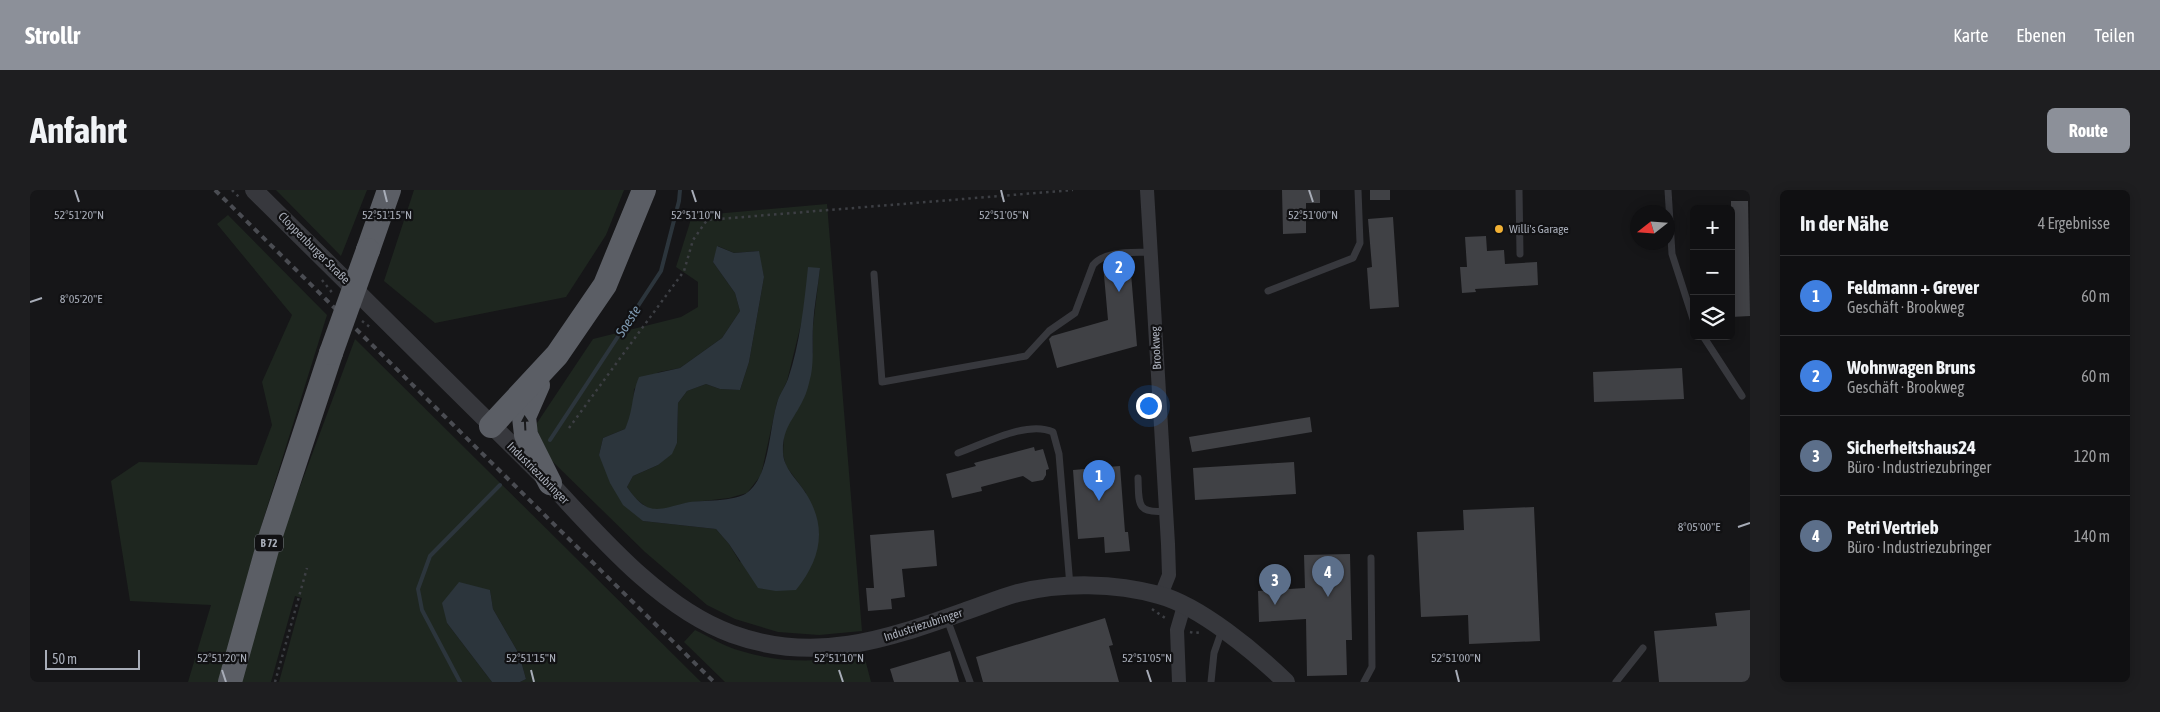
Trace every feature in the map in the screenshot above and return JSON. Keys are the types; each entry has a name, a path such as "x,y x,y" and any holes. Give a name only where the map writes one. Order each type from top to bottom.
{"highway":[{"name":"B 72","path":"230,682 271,535 331,353 388,190"},
{"path":"491,426 545,370 605,285 644,190"},
{"path":"545,370 524,416 526,435 550,484"}],"street":[{"name":"Brookweg","path":"1147,190 1169,575 1155,601"},
{"name":"Cloppenburger Straße","path":"250,196 373,306 491,426"},
{"name":"Industriezubringer","path":"491,426 550,484 586,523 655,588 694,616 738,636 783,646 838,648 880,640 1018,593 1070,586 1129,589 1155,601 1184,606 1280,680"},
{"path":"1179,682 1178,625 1184,606"}],"lane":[{"path":"1268,291 1353,258 1360,243 1358,190"},
{"path":"1518,190 1520,254"},
{"path":"1668,190 1672,254 1690,310"},
{"path":"874,274 882,382 1026,356 1049,331 1075,313 1093,265 1098,259 1106,255 1150,252"},
{"path":"1706,340 1742,396"},
{"path":"958,453 1030,427 1044,428 1053,432 1058,454 1070,586"},
{"path":"1138,478 1140,504 1143,509 1150,513 1166,511"},
{"path":"1364,682 1372,667 1371,558"},
{"path":"947,618 970,682"},
{"path":"1210,682 1214,653 1221,633"},
{"path":"1616,682 1642,648"}],"path":[{"path":"232,190 250,196"},
{"path":"569,428 684,271 693,240 707,220 1073,190"},
{"path":"316,274 338,298"},
{"path":"357,316 377,332"},
{"path":"275,682 307,568"},
{"path":"1155,601 1178,625 1194,634 1209,630 1221,633"}],"shaded area":[{"path":"276,190 367,190 341,256"},
{"path":"414,190 624,190 606,235 566,297 435,323 384,281"},
{"path":"827,204 862,631 819,635 778,632 735,619 707,605 645,552 551,460 535,426 593,339 681,317 698,307 698,282 676,267 692,216","holes":["718,246 734,253 758,251 764,277 749,362 740,390 720,389 706,384 687,391 678,403 677,443 658,465 633,476 627,487 635,498 649,509 671,509 686,503 729,498 747,493 761,475 777,402 787,381 804,312 820,268 813,326 813,352 784,433 783,454 786,466 806,493 740,562 729,544 716,529 643,521 599,455 603,438 625,429 633,412 634,389 659,372 680,368 722,338 740,311 735,293 713,262"]},
{"path":"228,215 327,315 261,527 219,682 188,682 211,605 130,601 111,481 139,462 257,465 272,425 262,382 292,315 217,224"},
{"path":"717,246 734,253 759,251 764,277 749,362 740,390 720,389 706,384 687,391 678,403 677,443 672,454 658,465 633,476 627,487 640,502 646,506 659,509 685,503 735,498 748,492 761,474 765,463 777,403 788,379 796,352 808,267 820,268 814,318 811,375 806,394 786,431 783,444 786,464 812,505 819,530 816,555 805,578 796,590 776,591 758,588 729,544 716,529 643,521 623,505 610,483 599,455 603,438 625,429 639,377 680,368 722,338 740,311 735,293 713,262"},
{"path":"355,339 701,682 520,682 526,679 519,654 493,609 490,590 447,623 492,682 279,682 302,598 295,596 271,682 240,682 282,535"},
{"path":"459,582 490,590 493,609 519,654 526,679 520,682 492,682 447,623 442,603"},
{"path":"695,630 735,649 772,658 817,660 864,655 871,682 725,682 684,642"}],"building":[{"path":"1282,190 1320,190 1320,203 1306,203 1306,233 1283,234"},
{"path":"1370,190 1390,190 1390,200 1370,200"},
{"path":"1731,201 1748,201 1750,316 1735,317 1735,205 1731,205"},
{"path":"1393,217 1399,307 1370,309 1367,268 1372,267 1368,219"},
{"path":"1486,236 1487,251 1504,250 1505,264 1537,262 1538,285 1475,289 1476,292 1462,293 1460,267 1467,267 1465,237"},
{"path":"1130,261 1137,346 1057,368 1049,339 1052,336 1108,320 1103,264"},
{"path":"1682,368 1684,399 1594,402 1593,372"},
{"path":"1310,417 1312,432 1192,452 1189,437"},
{"path":"1034,447 1035,451 1043,449 1049,469 1046,470 1043,480 1032,482 1023,476 981,487 982,491 952,498 946,474 976,466 974,463"},
{"path":"1294,462 1296,494 1195,500 1193,468"},
{"path":"1120,466 1125,532 1128,532 1130,551 1105,553 1104,537 1078,539 1073,470"},
{"path":"1534,507 1540,641 1469,644 1468,615 1421,617 1417,532 1464,530 1463,510"},
{"path":"934,530 937,566 902,569 905,597 891,599 892,609 868,611 866,588 874,588 870,535"},
{"path":"1350,554 1352,640 1346,640 1347,675 1307,676 1306,619 1259,622 1258,591 1305,588 1304,555"},
{"path":"1750,610 1750,682 1659,682 1654,631 1717,626 1715,613"},
{"path":"1105,618 1113,645 1109,646 1119,682 983,682 976,657"},
{"path":"950,651 959,682 894,682 890,669"}],"waterway":[{"name":"Soeste","path":"550,440 661,271 679,201 680,190"},
{"name":"Soeste","path":"460,682 422,610 418,589 430,556 500,485"}],"railway":[{"path":"215,190 714,682"}],"place":[{"name":"Willi's Garage","path":"1499,229"},
{"name":"Wohnwagen Bruns","path":"1119,292"},
{"name":"Feldmann + Grever","path":"1099,501"},
{"name":"Petri Vertrieb","path":"1328,597"},
{"name":"Sicherheitshaus24","path":"1275,605"}]}
